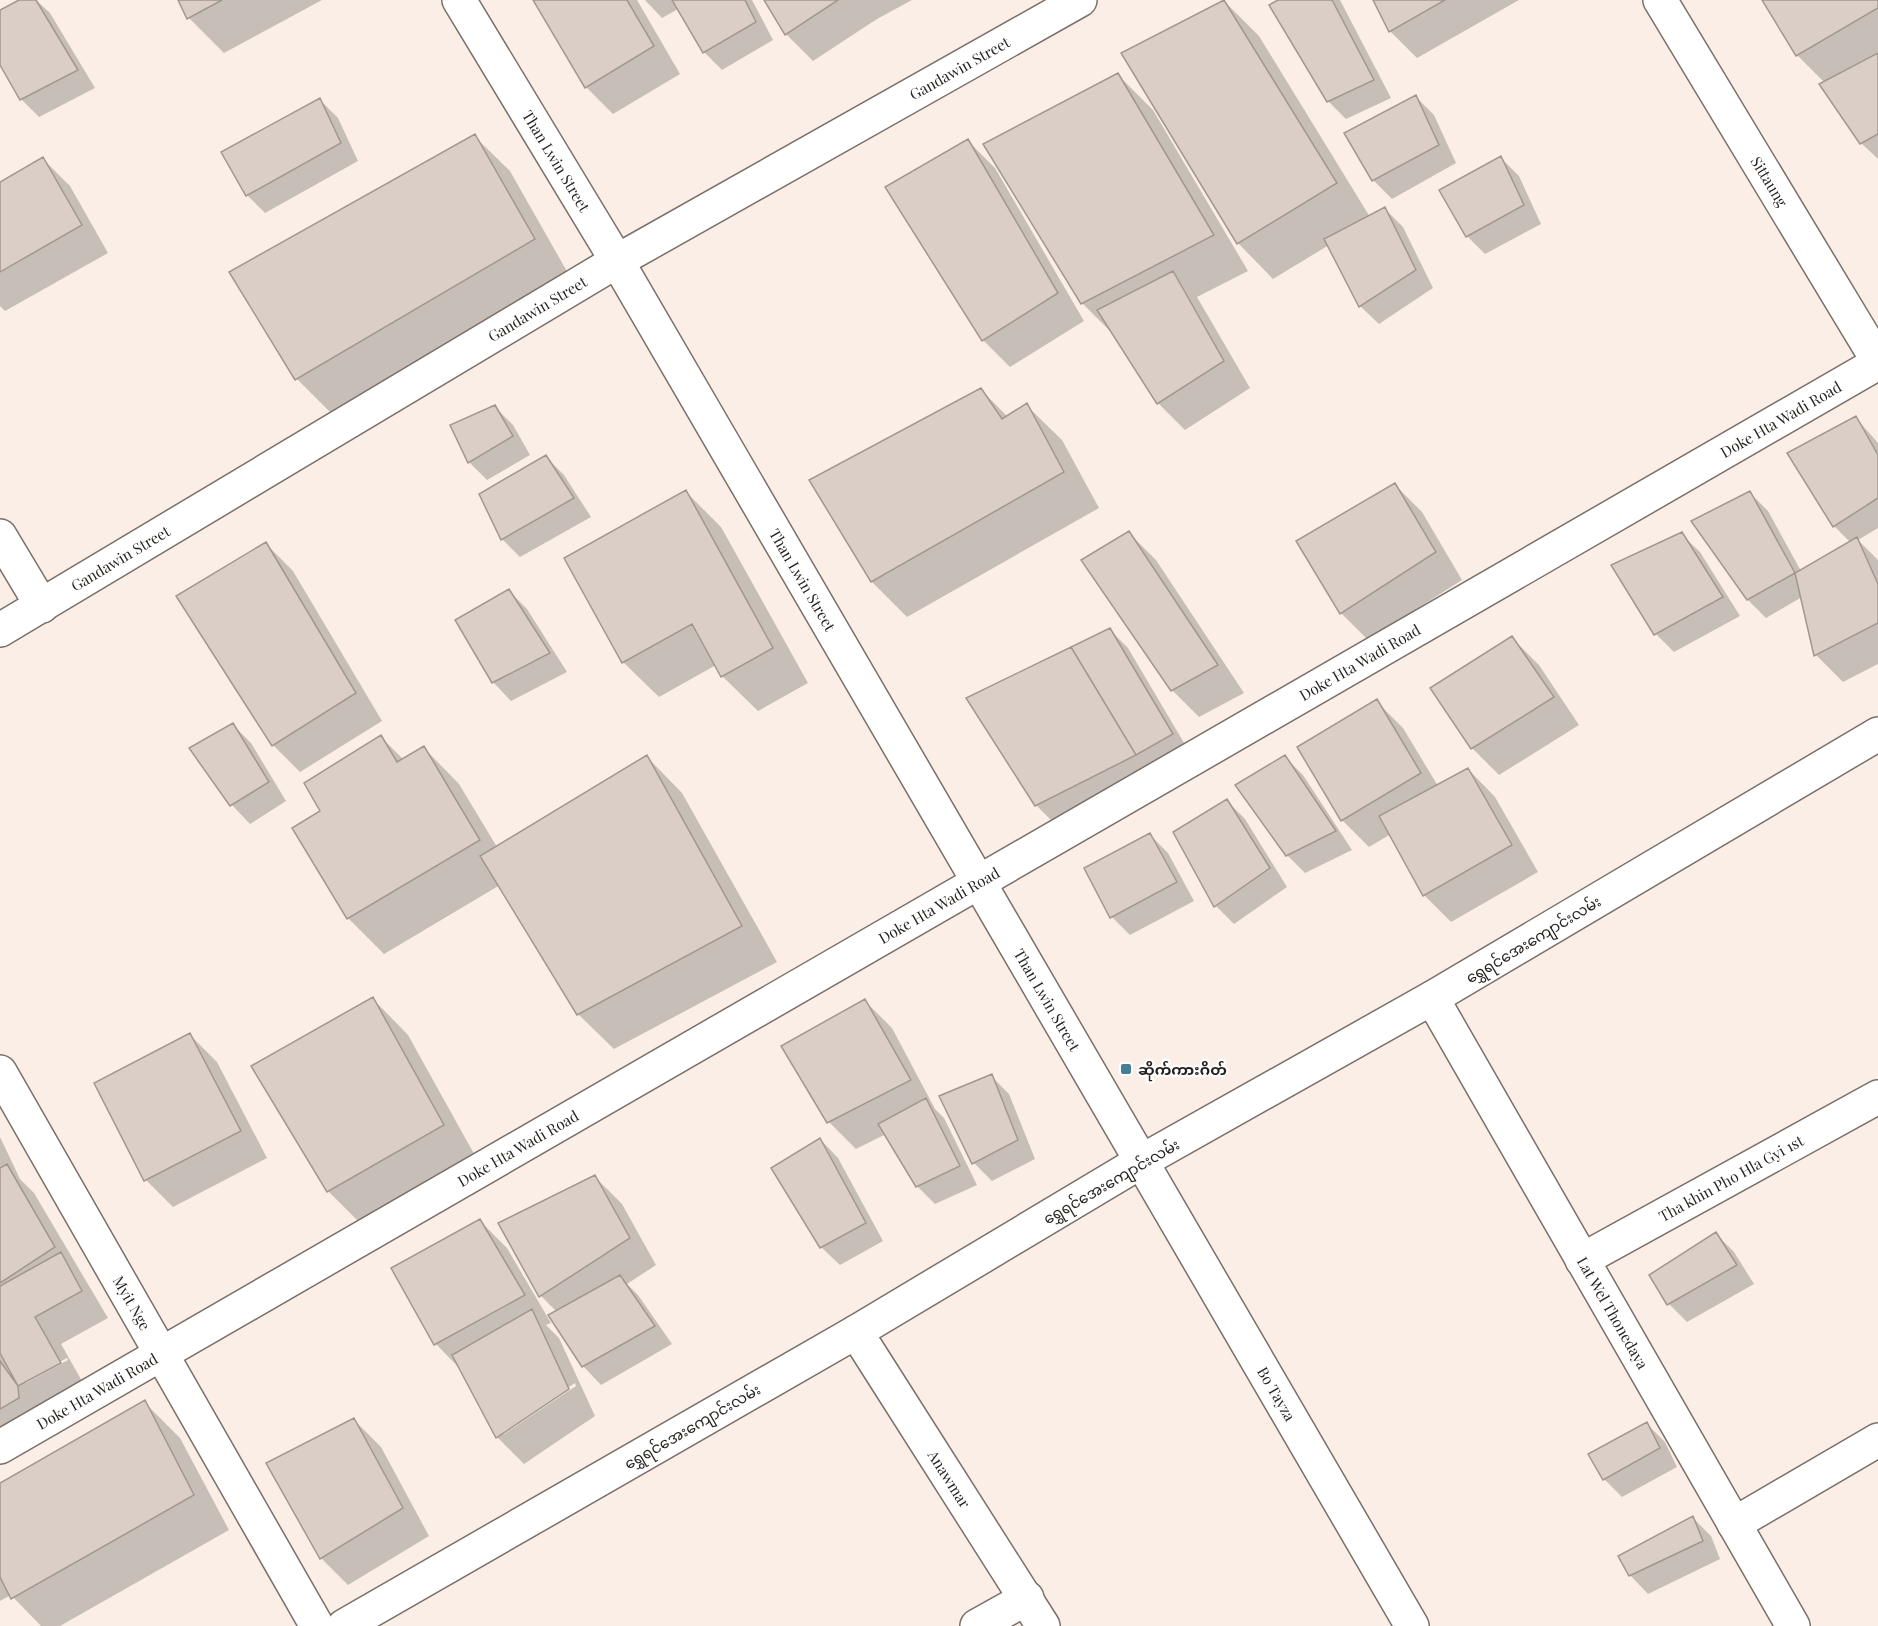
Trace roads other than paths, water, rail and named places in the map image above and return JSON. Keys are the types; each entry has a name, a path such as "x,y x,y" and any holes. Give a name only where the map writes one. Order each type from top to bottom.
{"street":[{"name":"Than Lwin Street","path":"459,0 617,261 977,883 1142,1161"},
{"name":"Gandawin Street","path":"0,630 617,261 1080,0"},
{"name":"Sittaung","path":"1660,0 1878,362"},
{"name":"Doke Hta Wadi Road","path":"0,1447 1878,362"},
{"path":"0,536 42,606"},
{"name":"ရွှေရင်အေးကျောင်းလမ်း","path":"344,1626 856,1332 1142,1161 1432,998 1878,734"},
{"name":"Lat Wel Thonedaya","path":"1432,998 1793,1626"},
{"name":"Myit Nge","path":"0,1072 317,1626"},
{"name":"Tha khin Pho Hla Gyi 1st","path":"1582,1260 1878,1097"},
{"name":"Bo Tayza","path":"1142,1161 1412,1626"},
{"name":"Anawmar","path":"856,1332 1027,1598 1042,1626"},
{"path":"1734,1524 1878,1440"},
{"path":"977,1626 1027,1598"}],"place":[{"name":"ဆိုက်ကားဂိတ်","path":"1126,1069"}]}
